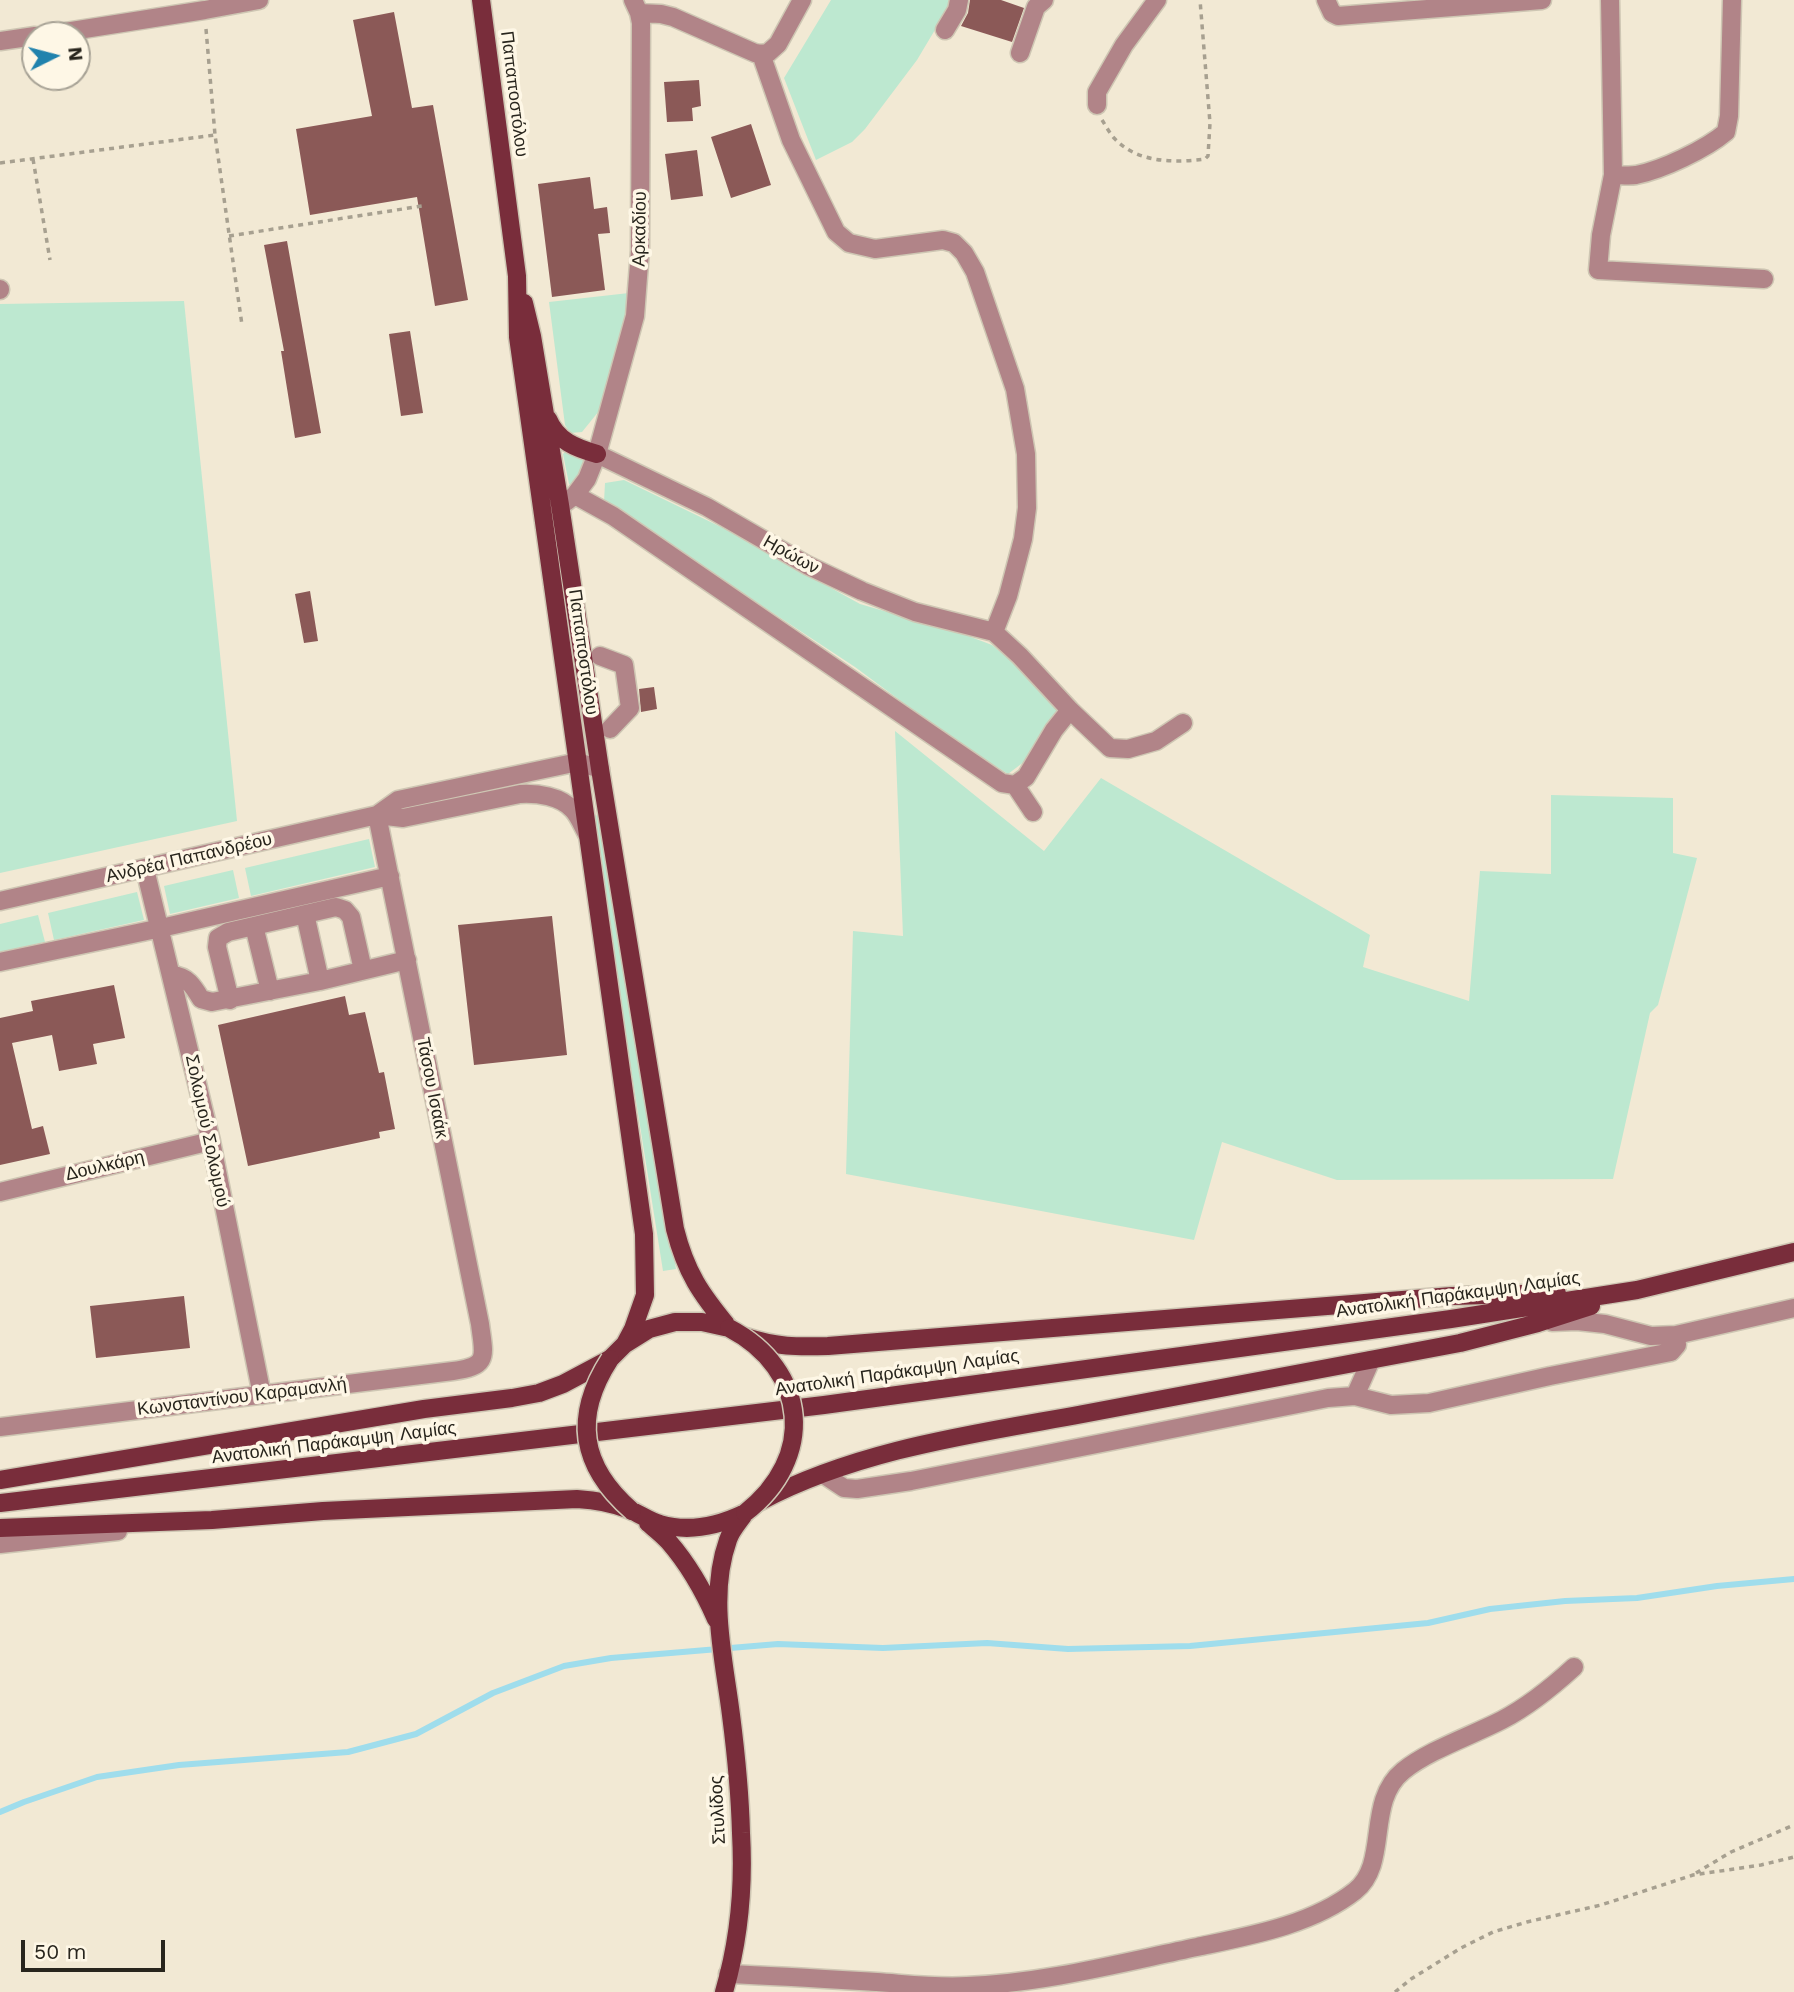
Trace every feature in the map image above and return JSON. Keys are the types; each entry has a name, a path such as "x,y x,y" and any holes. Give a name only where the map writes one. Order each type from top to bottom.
{"main road":[{"name":"Παπαποστόλου","path":"481,0 517,276 518,337 559,502 578,762 644,1234 645,1294 625,1344"},
{"name":"Παπαποστόλου","path":"517,276 532,336 678,1243 696,1285 729,1328"},
{"path":"544,410 550,425 559,436 572,446 597,454"},
{"name":"Ανατολική Παράκαμψη Λαμίας","path":"0,1503 824,1405 1451,1319 1637,1290 1794,1252"},
{"path":"0,1528 212,1520 323,1511 577,1499 599,1501 661,1524 704,1528 725,1523 784,1489 916,1445 1460,1343 1538,1323 1637,1290"},
{"path":"637,1514 613,1494 599,1474 590,1452 587,1427 589,1403 597,1380 610,1359 625,1344 649,1329 675,1322 702,1322 729,1328 768,1344 789,1347 828,1346 1452,1296 1637,1290"},
{"path":"746,1337 776,1366 786,1385 794,1426 785,1467 775,1485 761,1501"},
{"path":"0,1480 424,1409 526,1395 564,1384 610,1359"},
{"name":"Στυλίδος","path":"724,1992 740,1906 741,1834 736,1760 719,1625 719,1590 728,1539 745,1513"},
{"name":"Στυλίδος","path":"637,1514 668,1540 684,1561 703,1591 719,1625"}],"street":[{"path":"91,26 204,5 259,0"},
{"path":"636,6 673,17 761,54 773,50 778,44 802,0"},
{"path":"945,30 957,10 959,0"},
{"path":"1020,53 1036,7 1044,0"},
{"path":"1097,105 1097,92 1103,80 1124,45 1157,0"},
{"path":"1326,0 1332,13 1338,16 1542,0"},
{"path":"1610,0 1614,175 1601,235 1598,270 1764,279"},
{"path":"1614,175 1636,175 1666,165 1716,141 1726,132 1729,116 1732,0"},
{"name":"Αρκαδίου","path":"559,502 587,479 597,454 635,316 641,213 641,23 636,6"},
{"path":"0,41 21,38"},
{"path":"761,54 791,140 836,232 849,243 875,249 943,240 954,243 964,253 975,272 1015,389 1026,454 1027,508 1023,539 1008,596 994,632 1111,748 1128,749 1156,741 1183,723"},
{"name":"Ηρώων","path":"597,454 697,502 807,565 862,591 915,612 994,632"},
{"path":"559,502 613,516 1002,783 1015,785 1026,777 1070,709"},
{"path":"600,656 624,665 630,708 610,729"},
{"name":"Ανδρέα Παπανδρέου","path":"377,815 398,800 578,762 600,769"},
{"path":"1015,785 1032,812"},
{"name":"Ανδρέα Παπανδρέου","path":"0,901 377,815 403,818 503,796 535,793 562,802 573,810 587,834"},
{"name":"Τάσου Ισαάκ","path":"377,815 480,1324 483,1349 481,1361"},
{"name":"Σολωμού Σολωμού","path":"145,869 211,1141 262,1395"},
{"path":"0,962 390,876"},
{"path":"230,999 217,947 218,938 228,932 336,907 345,910 351,917 363,970"},
{"path":"305,914 320,981"},
{"path":"254,926 270,990"},
{"path":"172,975 182,975 201,999 212,1002 320,981 407,960"},
{"name":"Δουλκάρη","path":"0,1192 211,1141"},
{"path":"1538,1323 1577,1321 1605,1324 1651,1336 1676,1335 1794,1308"},
{"path":"823,1474 844,1488 857,1489 911,1481 1328,1398 1355,1396 1391,1405 1429,1403 1671,1352 1677,1345 1676,1335"},
{"path":"1355,1396 1371,1360"},
{"name":"Κωνσταντίνου Καραμανλή","path":"0,1427 473,1368 481,1361"},
{"path":"0,1544 212,1520"},
{"path":"728,1974 951,1986 1012,1983 1062,1976 1239,1938 1308,1917 1326,1910 1359,1888 1368,1876 1377,1840 1380,1809 1390,1786 1401,1772 1526,1707 1574,1667"}],"path":[{"path":"1097,105 1102,121 1116,140 1139,155 1178,162 1205,159 1208,156 1210,123 1200,0"},
{"path":"204,5 215,135 242,325"},
{"path":"0,163 215,135"},
{"path":"33,159 50,260"},
{"path":"229,236 422,206"},
{"path":"1693,1875 1731,1852 1794,1825"},
{"path":"1395,1992 1451,1954 1493,1932 1601,1905 1693,1875 1794,1857"}],"green space":[{"path":"831,0 949,0 948,8 917,60 865,129 852,142 816,160 784,78"},
{"path":"629,293 629,310 599,411 582,432 570,433 565,425 549,302"},
{"path":"184,301 237,821 0,873 0,304"},
{"path":"567,450 590,460 574,487 569,484 563,454"},
{"path":"624,480 721,527 860,604 992,645 1022,670 1060,711 1033,755 1008,774 952,739 855,667 604,502 605,483"},
{"path":"895,731 1044,851 1101,778 1370,935 1363,967 1469,1001 1480,871 1551,874 1551,795 1673,798 1673,853 1697,858 1658,1005 1650,1013 1613,1179 1337,1180 1222,1142 1194,1240 846,1174 853,931 903,936"},
{"path":"599,815 676,1269 663,1271 591,816"},
{"path":"369,839 375,867 251,896 245,868"},
{"path":"233,870 239,898 170,914 164,886"},
{"path":"137,892 144,920 54,940 48,913"},
{"path":"38,915 45,942 0,952 0,924"}],"building":[{"path":"970,0 1001,0 1024,8 1012,42 961,26 968,13"},
{"path":"394,12 412,108 433,105 468,300 435,306 417,197 310,215 296,129 372,116 353,20"},
{"path":"699,80 701,106 692,108 693,121 667,122 664,82"},
{"path":"751,124 771,185 731,198 711,137"},
{"path":"697,150 703,196 671,200 665,154"},
{"path":"590,177 594,209 607,207 610,233 598,234 605,290 552,297 538,184"},
{"path":"287,241 321,433 295,438 281,351 284,351 264,245"},
{"path":"410,331 423,413 401,416 389,334"},
{"path":"310,591 318,641 304,643 295,594"},
{"path":"654,687 657,709 641,712 639,689"},
{"path":"552,916 567,1055 474,1065 458,925"},
{"path":"114,985 125,1038 93,1044 97,1064 59,1071 52,1035 12,1043 32,1129 43,1126 50,1154 0,1165 0,1018 33,1011 31,1001"},
{"path":"345,996 349,1015 365,1012 379,1073 384,1072 395,1129 379,1132 380,1138 248,1166 218,1025"},
{"path":"184,1296 190,1348 96,1358 90,1306"}],"waterway":[{"path":"0,1812 97,1777 179,1765 348,1752 416,1734 493,1693 564,1666 611,1658 778,1644 883,1648 987,1643 1068,1649 1190,1646 1428,1623 1490,1609 1565,1601 1637,1598 1717,1586 1794,1579"}]}
